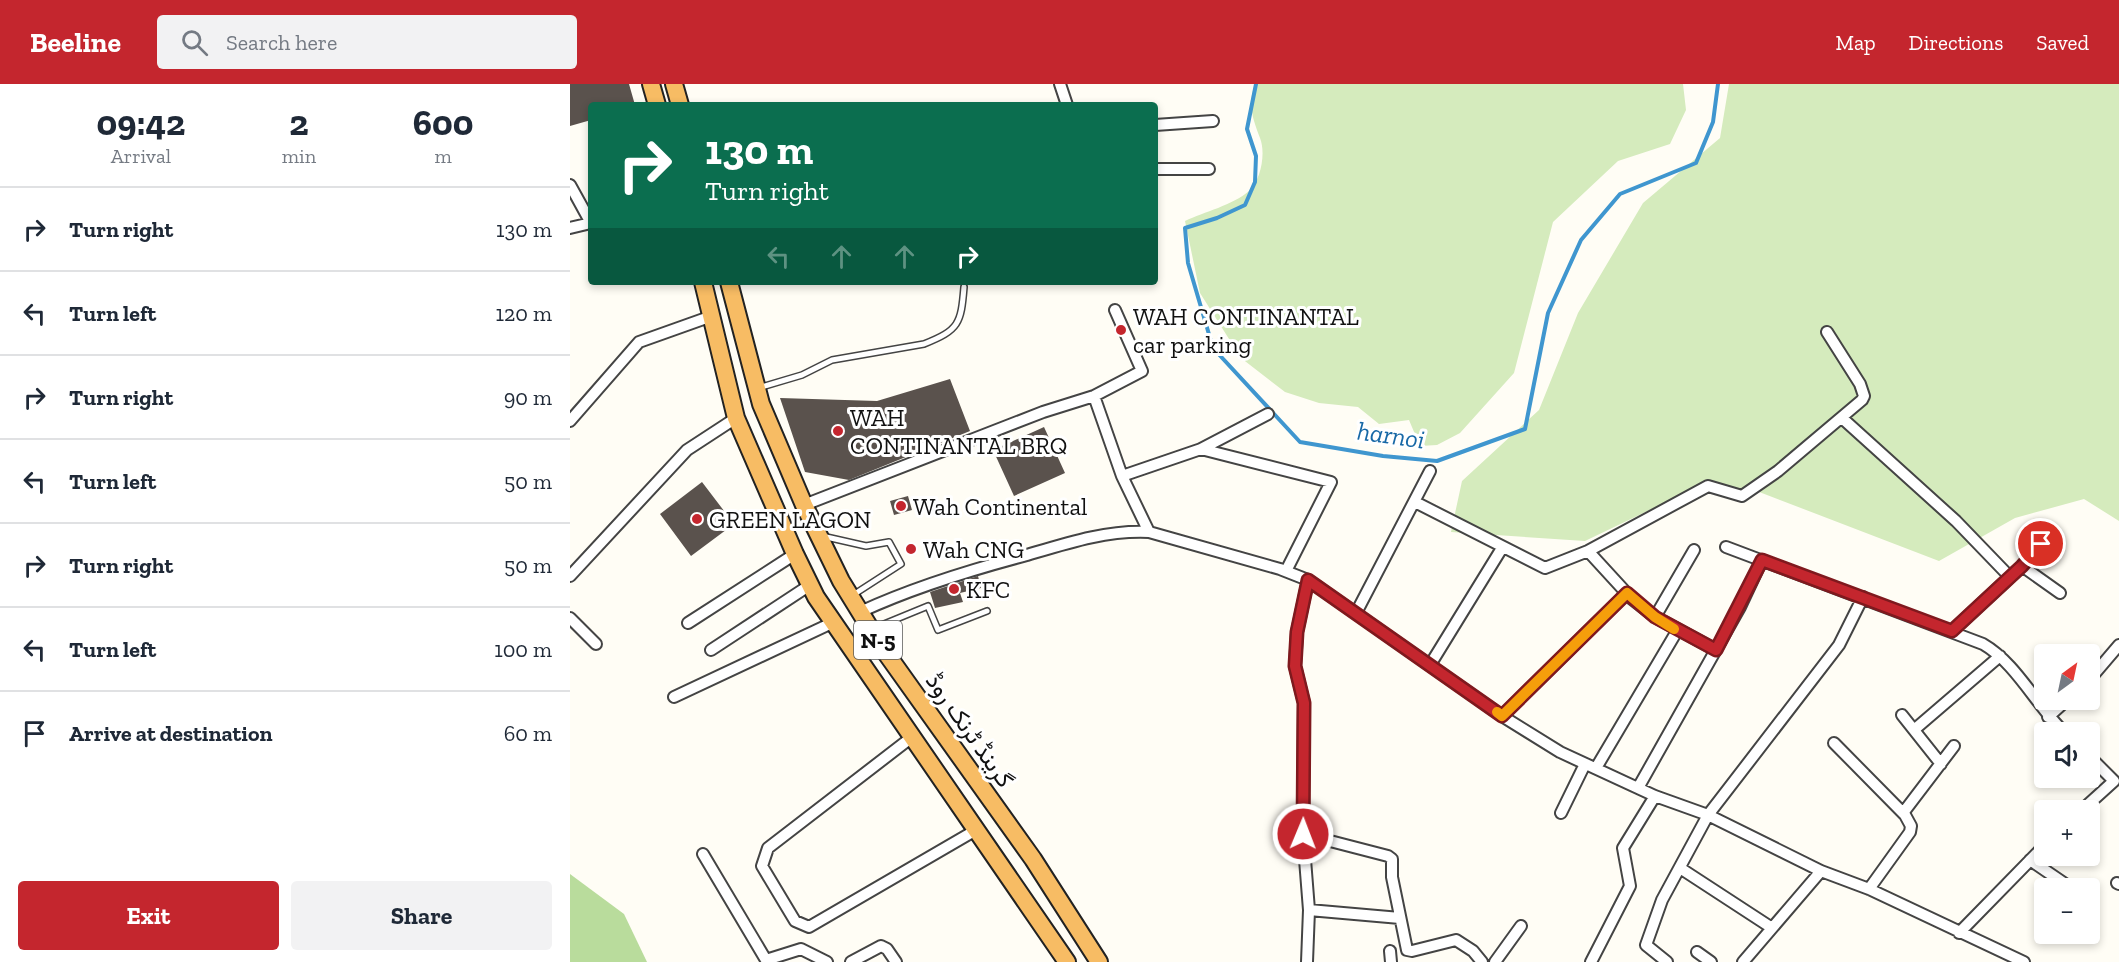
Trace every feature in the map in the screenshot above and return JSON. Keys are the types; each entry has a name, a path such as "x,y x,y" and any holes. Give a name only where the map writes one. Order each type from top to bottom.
{"highway":[{"path":"651,84 656,102"},
{"path":"674,84 679,102"},
{"name":"N-5","path":"704,285 736,418 813,591 1066,962"},
{"name":"گرینڈ ٹرنک روڈ","path":"730,285 756,389 804,505 841,581 871,629 1033,859 1099,962"},
{"path":"813,591 841,581"}],"street":[{"path":"1060,84 1066,102"},
{"path":"1158,125 1213,121"},
{"path":"1158,169 1209,169"},
{"path":"570,185 588,218"},
{"path":"570,228 588,224"},
{"path":"804,505 1043,412 1094,396 1142,371 1115,310"},
{"path":"570,420 639,342 712,316"},
{"path":"1415,502 1545,568 1588,551 1708,486 1742,496 1778,471 1842,418 1864,396 1860,384 1827,332"},
{"path":"1094,396 1122,476 1149,532"},
{"path":"1122,476 1201,449 1268,414"},
{"path":"570,576 687,450 736,418"},
{"path":"1842,418 1956,522 2010,578"},
{"path":"1201,449 1331,482 1286,571"},
{"path":"1356,613 1430,471"},
{"path":"861,612 968,571 1099,534 1127,531 1149,532 1286,571 1308,580 1502,716 1560,752 1655,796 1708,815 1821,871 1869,889 2022,962"},
{"path":"1952,631 2010,578 2041,544"},
{"path":"1726,547 1983,644 2000,656 2053,722"},
{"path":"1430,665 1502,548"},
{"path":"1655,617 1694,550"},
{"path":"1588,551 1627,593 1655,617 1677,631 1716,650"},
{"path":"688,623 795,554"},
{"path":"1638,788 1716,650 1762,560"},
{"path":"2022,566 2060,593"},
{"path":"1307,962 1309,910 1303,834 1304,703 1295,666 1297,632 1308,580"},
{"path":"711,650 813,591"},
{"path":"1502,716 1627,593"},
{"path":"1667,962 1646,945 1662,900 1708,815 1839,645 1863,597"},
{"path":"570,618 596,644"},
{"path":"674,697 834,622"},
{"path":"1561,813 1677,631"},
{"path":"2100,667 2119,645"},
{"path":"1915,729 2000,656"},
{"path":"2048,717 2056,710"},
{"path":"1902,715 1941,764"},
{"path":"912,737 768,848 762,866 795,921 809,927 976,830"},
{"path":"1834,743 1903,813 1911,826 1910,832 1869,889"},
{"path":"1903,813 1954,746"},
{"path":"2093,800 2114,781 2100,767"},
{"path":"1592,962 1630,886 1623,848 1655,796"},
{"path":"1303,834 1388,856 1392,859 1392,877 1407,950 1412,951 1456,940 1473,951 1482,962"},
{"path":"703,854 766,960 801,949 827,962"},
{"path":"1959,933 2034,856"},
{"path":"2030,860 2056,878"},
{"path":"1680,868 1772,928"},
{"path":"1743,962 1821,871"},
{"path":"1309,910 1400,918"},
{"path":"1495,962 1521,926"},
{"path":"850,962 880,946 887,949 896,962"},
{"path":"1697,952 1711,962"}],"lane":[{"path":"756,389 802,375 832,360 924,345 936,340 958,325 962,316 964,287"},
{"path":"818,535 866,546 889,542 901,564 852,596"},
{"path":"871,629 928,606 938,630 987,611"}],"green space":[{"path":"1255,84 1683,84 1686,110 1670,144 1618,161 1553,222 1514,373 1460,433 1437,445 1420,446 1409,420 1379,424 1358,407 1319,403 1285,392 1241,358 1200,293 1185,221 1235,200 1249,191 1257,180 1261,166 1262,144 1252,111 1251,98"},
{"path":"1729,84 2119,84 2119,521 2084,499 2015,518 1939,561 1754,490 1681,495 1585,541 1451,532 1462,481 1539,410 1578,313 1643,203 1720,138"},
{"path":"570,874 624,914 647,962 570,962"}],"building":[{"path":"570,84 629,84 634,102 588,102 588,121 570,126"},
{"path":"950,379 970,431 849,480 805,472 780,398 877,401"},
{"path":"1044,427 1065,473 1014,496 993,450"},
{"name":"GREEN LAGON","path":"702,482 734,524 691,556 660,514"},
{"name":"Wah Continental","path":"908,496 912,510 894,515 890,501"},
{"name":"KFC","path":"978,576 981,588 960,593 963,602 935,608 930,592"}],"waterway":[{"name":"harnoi","path":"1256,84 1247,129 1256,156 1255,182 1245,205 1217,218 1185,228 1188,263 1213,348 1300,442 1383,456 1437,461 1525,429 1548,313 1581,240 1620,194 1696,163 1713,122 1718,84"}],"slow traffic":[{"path":"1497,712 1502,716 1627,593 1655,617 1674,629"}],"place":[{"name":"WAH CONTINANTAL car parking","path":"1121,330"},
{"name":"WAH CONTINANTAL BRQ","path":"838,431"},
{"name":"Wah Continental","path":"901,506"},
{"name":"GREEN LAGON","path":"697,519"},
{"name":"Wah CNG","path":"911,549"},
{"name":"KFC","path":"954,589"}],"route":[{"path":"1303,834 1304,703 1295,666 1297,632 1308,580 1502,716 1627,593 1655,617 1677,631 1716,650 1740,608 1762,560 1952,631 2022,566 2041,544"}]}
